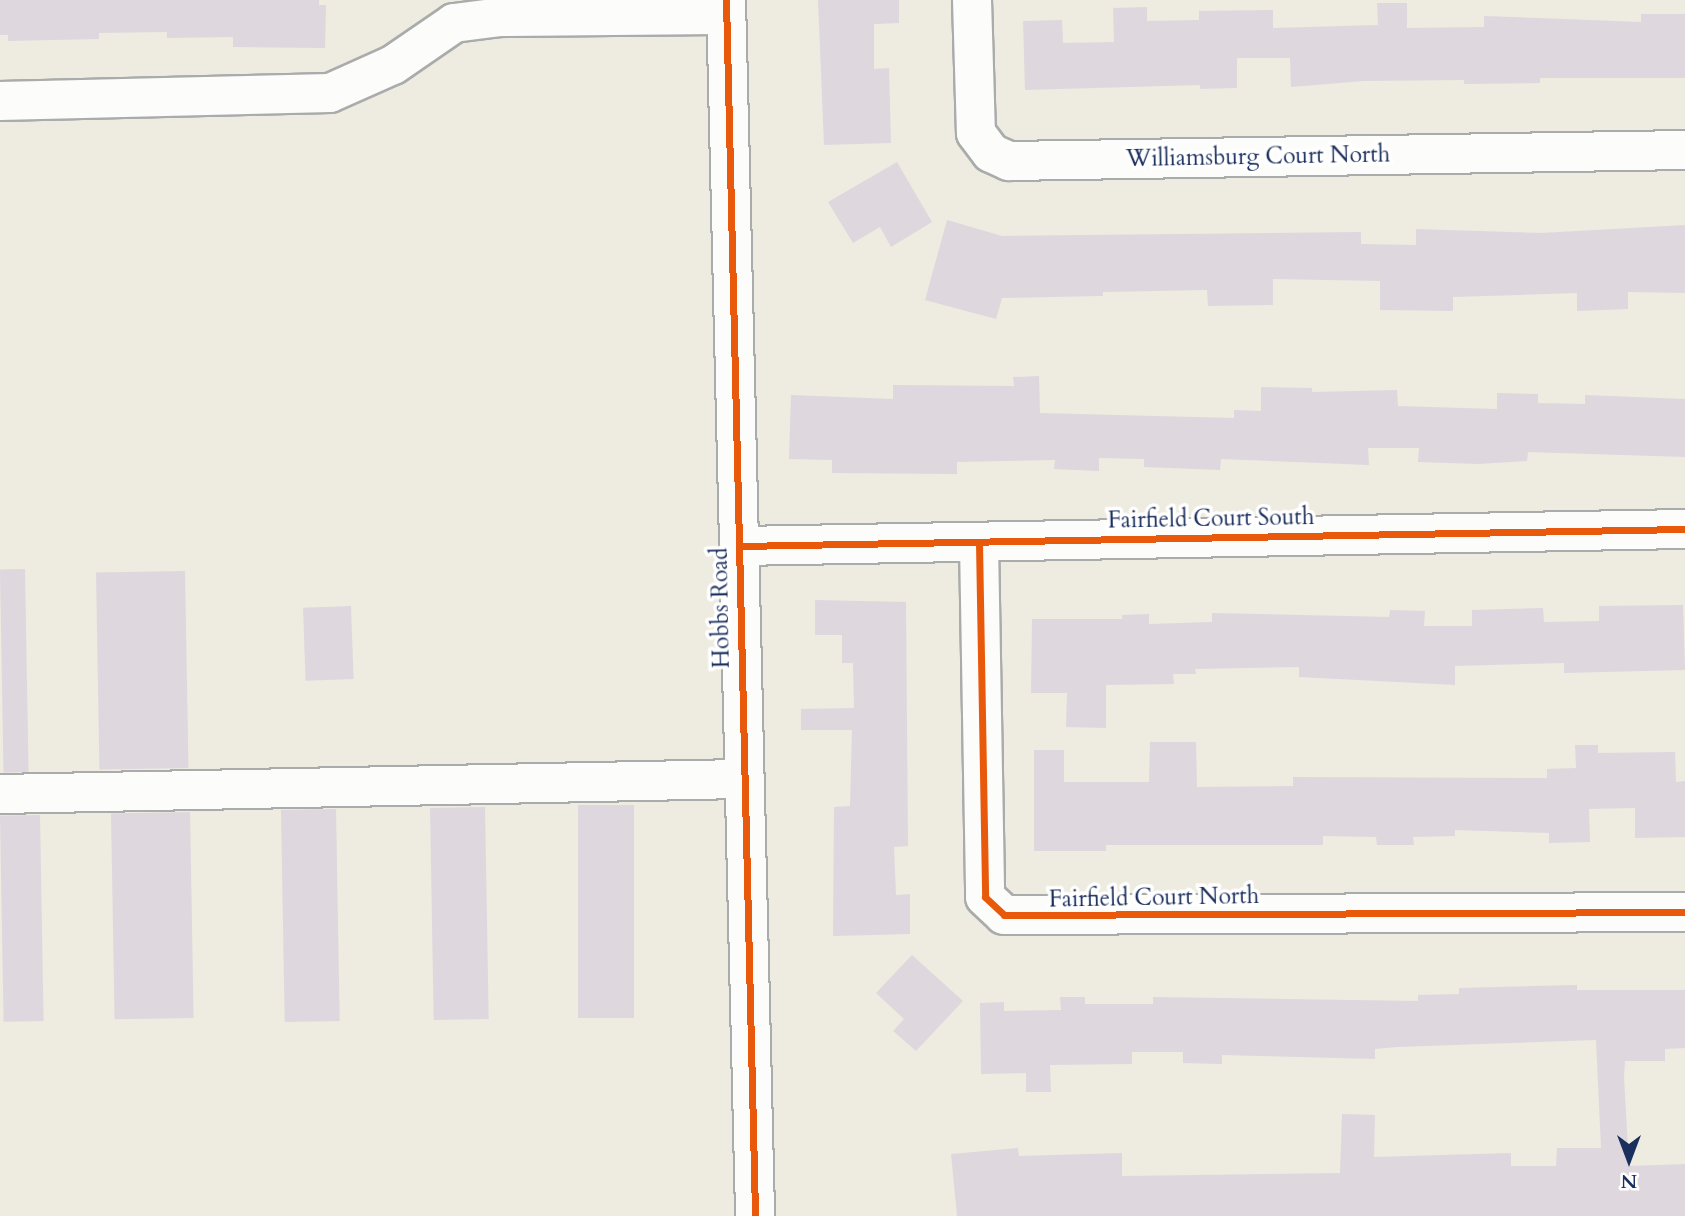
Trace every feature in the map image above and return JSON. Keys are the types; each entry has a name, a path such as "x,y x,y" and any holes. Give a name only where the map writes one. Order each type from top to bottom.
{"street":[{"name":"Williamsburg Court North","path":"972,0 976,133 991,153 1009,161 1685,150"},
{"path":"0,101 330,93 393,65 454,23 601,8 726,8"},
{"name":"Hobbs Road","path":"726,8 755,1216"},
{"name":"Fairfield Court South","path":"738,546 1685,529"},
{"name":"Fairfield Court North","path":"979,543 985,897 1004,915 1685,912"},
{"path":"0,794 744,779"}],"building":[{"path":"0,0 319,0 319,5 326,5 325,48 233,47 233,37 167,38 167,32 99,33 99,39 8,41 8,35 0,35"},
{"path":"818,0 899,0 899,23 874,24 874,69 889,68 891,143 824,145"},
{"path":"1377,3 1407,3 1407,28 1484,27 1484,16 1641,22 1641,14 1685,14 1685,78 1540,78 1540,83 1464,84 1464,80 1363,81 1291,87 1290,58 1237,58 1237,88 1200,89 1200,85 1025,90 1023,21 1062,20 1063,43 1114,42 1113,8 1147,7 1147,21 1199,20 1199,11 1273,10 1273,28 1378,25"},
{"path":"897,162 932,222 891,247 880,227 853,243 828,202"},
{"path":"947,220 1002,236 1361,232 1361,244 1416,245 1416,229 1541,233 1685,225 1685,293 1628,292 1628,309 1577,311 1577,293 1453,297 1453,311 1380,310 1380,281 1273,279 1273,305 1208,306 1207,290 1103,292 1103,296 1002,298 996,319 925,300"},
{"path":"1039,376 1040,413 1234,418 1234,410 1261,411 1261,387 1312,388 1312,392 1397,390 1398,406 1497,409 1497,393 1538,394 1538,403 1585,404 1585,395 1685,399 1685,457 1528,452 1527,461 1479,464 1418,462 1419,448 1368,448 1369,465 1221,459 1220,470 1144,467 1144,459 1099,458 1099,471 1054,469 1055,460 957,462 957,474 832,473 832,460 789,459 791,395 893,399 893,385 1014,386 1013,377"},
{"path":"0,569 25,569 29,772 4,772"},
{"path":"185,571 188,768 99,770 96,573"},
{"path":"815,600 906,602 908,846 894,847 896,895 910,894 910,934 833,936 834,807 850,806 852,730 801,730 801,709 854,708 853,663 842,663 842,635 815,635"},
{"path":"1683,605 1685,670 1564,673 1564,663 1455,666 1455,685 1299,677 1299,667 1195,669 1196,674 1173,674 1174,684 1106,685 1106,728 1066,727 1067,693 1031,693 1032,619 1122,619 1122,615 1149,614 1149,624 1212,622 1212,613 1389,617 1390,610 1425,611 1424,626 1472,626 1472,610 1543,608 1544,622 1599,621 1599,606"},
{"path":"351,606 354,679 306,681 303,608"},
{"path":"1150,742 1196,742 1197,787 1293,786 1293,777 1547,778 1547,769 1576,768 1575,745 1598,745 1598,753 1675,752 1676,782 1685,781 1685,837 1635,838 1635,808 1589,809 1590,842 1549,843 1549,833 1455,830 1455,836 1413,837 1414,845 1377,845 1376,837 1323,836 1323,845 1106,845 1106,851 1034,851 1034,750 1064,750 1064,782 1149,782"},
{"path":"578,805 634,805 634,1018 578,1018"},
{"path":"485,807 489,1019 434,1020 430,808"},
{"path":"336,809 340,1021 285,1022 281,810"},
{"path":"190,812 194,1018 115,1019 111,813"},
{"path":"40,815 44,1021 4,1022 0,816"},
{"path":"912,955 963,1001 916,1051 893,1031 904,1019 876,993"},
{"path":"1577,985 1577,990 1685,990 1685,1048 1665,1049 1665,1061 1625,1061 1624,1077 1629,1166 1685,1164 1685,1216 957,1216 951,1154 1018,1148 1019,1156 1122,1153 1122,1176 1340,1173 1342,1114 1375,1115 1374,1157 1511,1153 1511,1166 1556,1166 1557,1148 1601,1148 1596,1040 1397,1047 1375,1049 1375,1059 1222,1055 1222,1064 1183,1063 1183,1052 1132,1052 1132,1064 1050,1065 1051,1092 1026,1092 1026,1073 981,1074 980,1003 1004,1002 1004,1011 1061,1010 1060,997 1085,997 1085,1004 1153,1004 1153,997 1418,1001 1418,995 1459,994 1459,988"}],"cycle path":[{"path":"726,0 755,1216"},
{"path":"739,546 1685,529"},
{"path":"979,543 985,897 1004,915 1685,912"}]}
